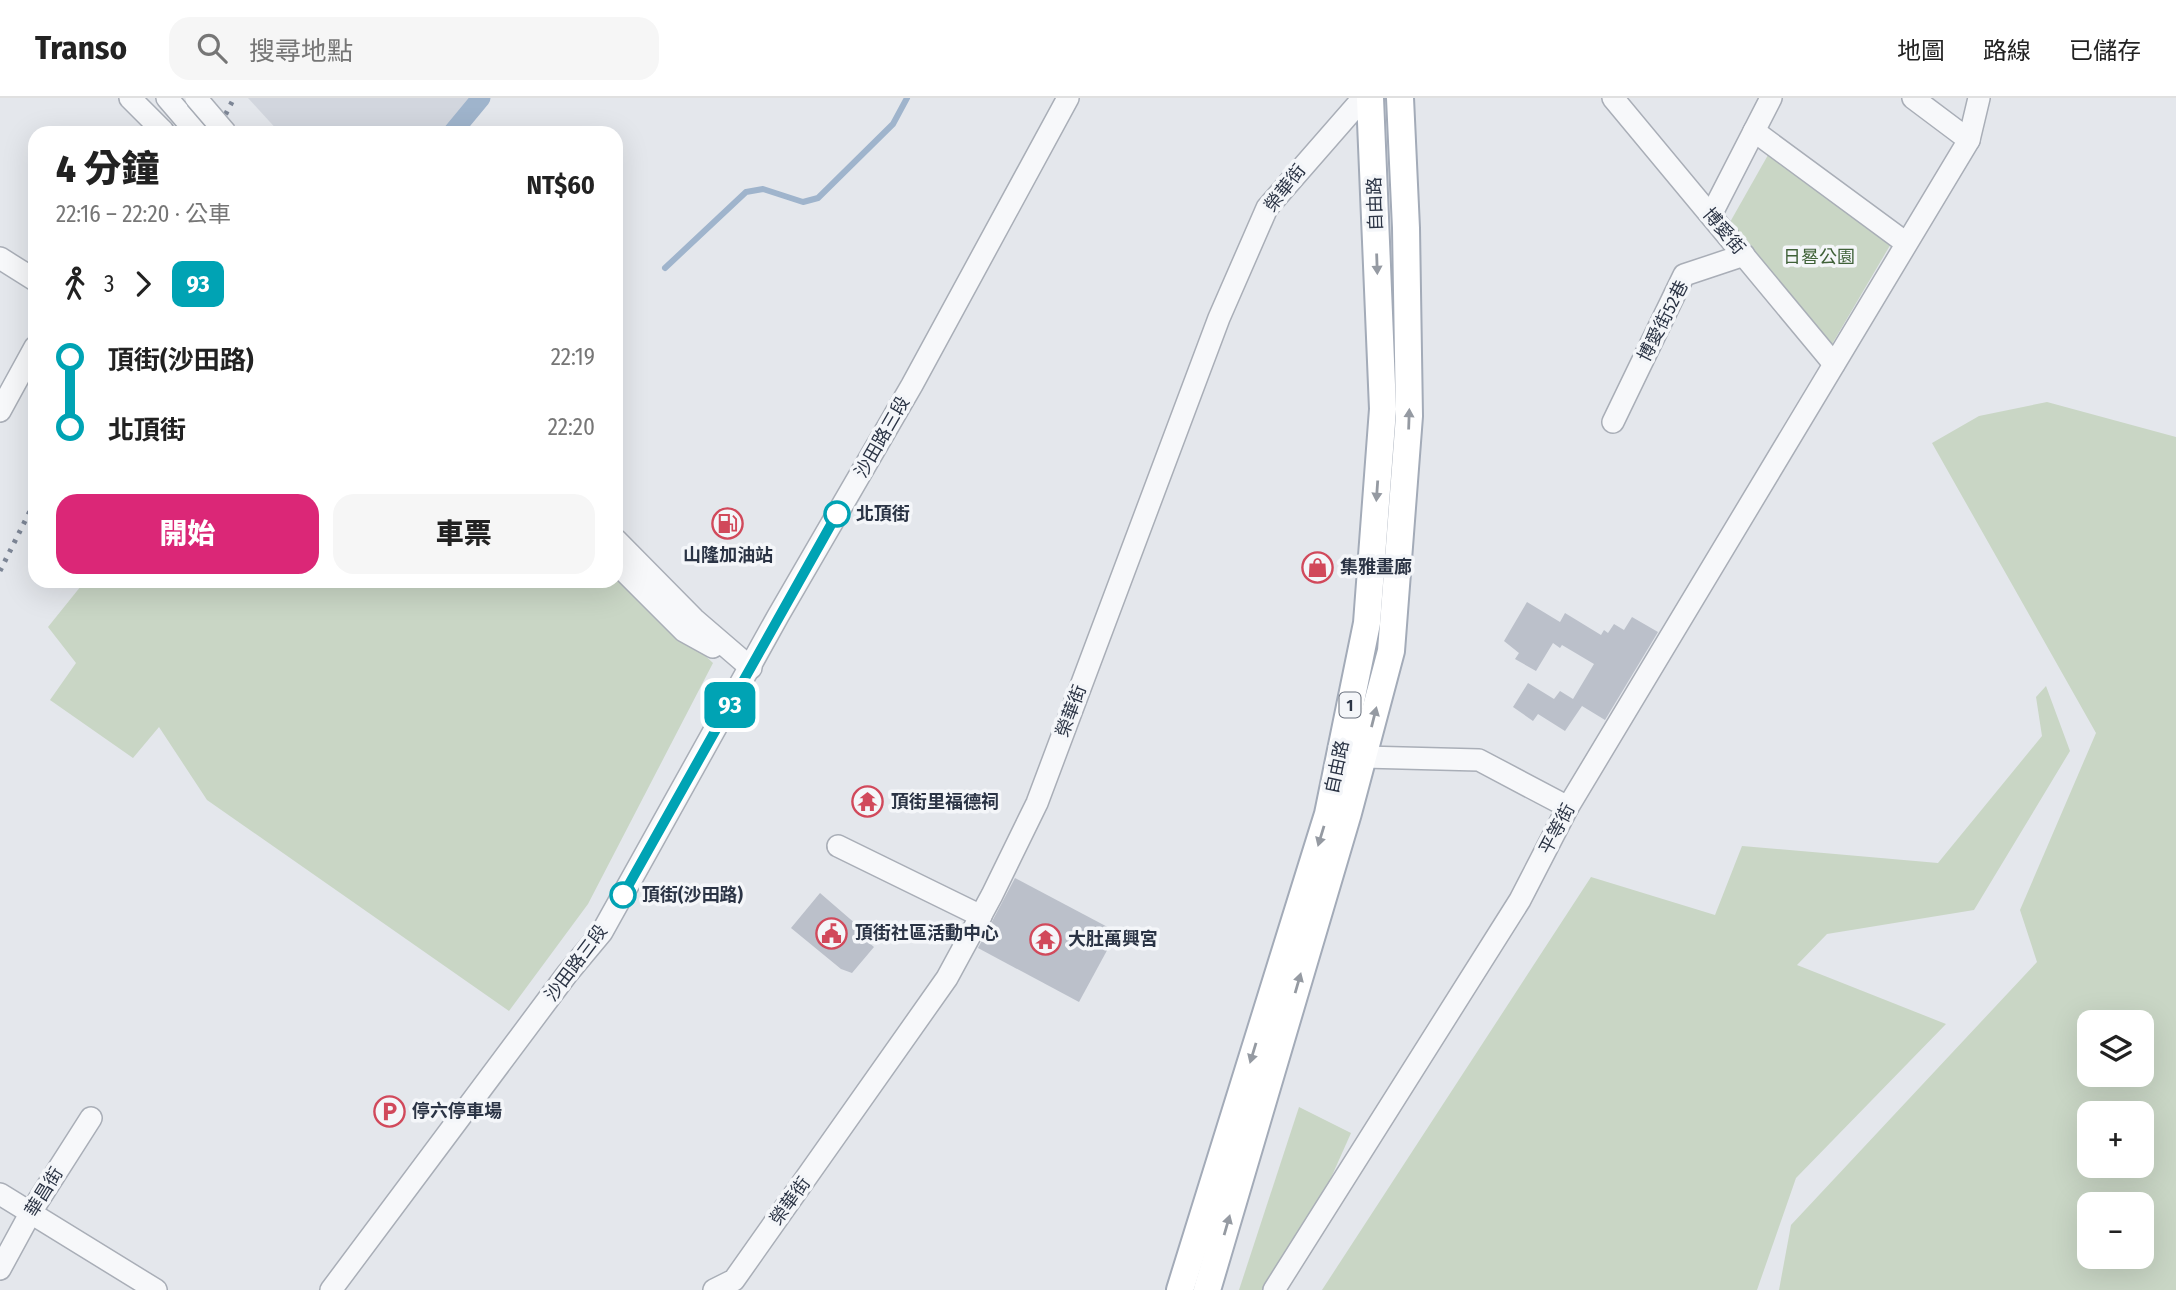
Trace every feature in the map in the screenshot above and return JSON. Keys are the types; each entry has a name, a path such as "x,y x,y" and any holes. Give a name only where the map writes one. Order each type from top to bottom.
{"main road":[{"name":"自由路","path":"1180,1290 1328,814 1367,622 1383,409 1370,98"},
{"name":"自由路","path":"1207,1290 1364,757 1391,651 1409,403 1406,228 1400,98"},
{"path":"1380,451 1406,456"}],"street":[{"path":"130,98 158,126"},
{"path":"167,98 191,126"},
{"path":"196,98 220,126"},
{"name":"沙田路三段","path":"331,1290 567,974 602,932 778,616 912,385 1068,98"},
{"name":"榮華街","path":"714,1290 739,1285 947,978 981,916 1037,803 1219,318 1267,208 1363,98"},
{"name":"博愛街","path":"1614,98 1834,364"},
{"path":"1710,215 1771,98"},
{"path":"1913,98 1969,140"},
{"name":"平等街","path":"1273,1290 1520,900 1567,807 1969,140 1979,98"},
{"path":"1754,131 1906,243"},
{"name":"博愛街52巷","path":"1613,422 1684,275 1744,255"},
{"path":"0,258 28,276"},
{"path":"0,411 28,360"},
{"path":"623,548 689,625"},
{"path":"623,569 689,625 751,668"},
{"path":"1364,757 1479,760 1567,807"},
{"path":"838,846 981,916"},
{"name":"華昌街","path":"0,1269 31,1212 91,1118"},
{"path":"0,1194 156,1290"}],"shaded area":[{"path":"248,98 479,98 455,126 274,126"}],"green space":[{"name":"日晷公園","path":"1768,155 1892,242 1828,351 1725,231"},
{"path":"2047,402 2176,437 2176,1290 1779,1290 1791,1225 2037,962 2020,910 2096,733 1932,443 1979,416"},
{"path":"623,579 713,663 588,904 509,1011 207,800 159,727 133,758 50,700 76,663 48,627 79,588 623,588"},
{"path":"2046,686 2070,751 1974,910 1827,934 1797,965 1946,1024 1796,1178 1757,1290 1322,1290 1591,877 1715,915 1742,846 1938,863 2042,736 2036,697"},
{"path":"1299,1107 1351,1133 1281,1290 1239,1290"}],"building":[{"path":"1527,602 1560,622 1565,613 1601,635 1604,630 1608,633 1614,624 1624,630 1632,617 1658,632 1605,720 1582,706 1565,731 1538,714 1533,721 1513,707 1528,683 1554,699 1560,691 1573,699 1594,664 1562,645 1560,648 1553,643 1536,671 1515,659 1519,653 1504,641"},
{"name":"大肚萬興宮","path":"1015,878 1117,932 1079,1002 978,948"},
{"name":"頂街社區活動中心","path":"820,893 872,938 868,942 874,947 852,973 841,969 791,928"}],"waterway":[{"path":"458,126 481,98"},
{"path":"665,268 746,192 763,189 803,202 818,198 893,124 907,98"}],"railway":[{"path":"220,126 234,98"},
{"path":"0,571 28,515"}],"bus line":[{"name":"93","path":"623,895 837,514"}],"place":[{"name":"北頂街","path":"837,514"},
{"name":"山隆加油站","path":"728,524"},
{"name":"集雅畫廊","path":"1317,567"},
{"name":"頂街里福德祠","path":"868,802"},
{"name":"頂街(沙田路)","path":"623,895"},
{"name":"頂街社區活動中心","path":"832,933"},
{"name":"大肚萬興宮","path":"1045,939"},
{"name":"停六停車場","path":"389,1111"}]}
